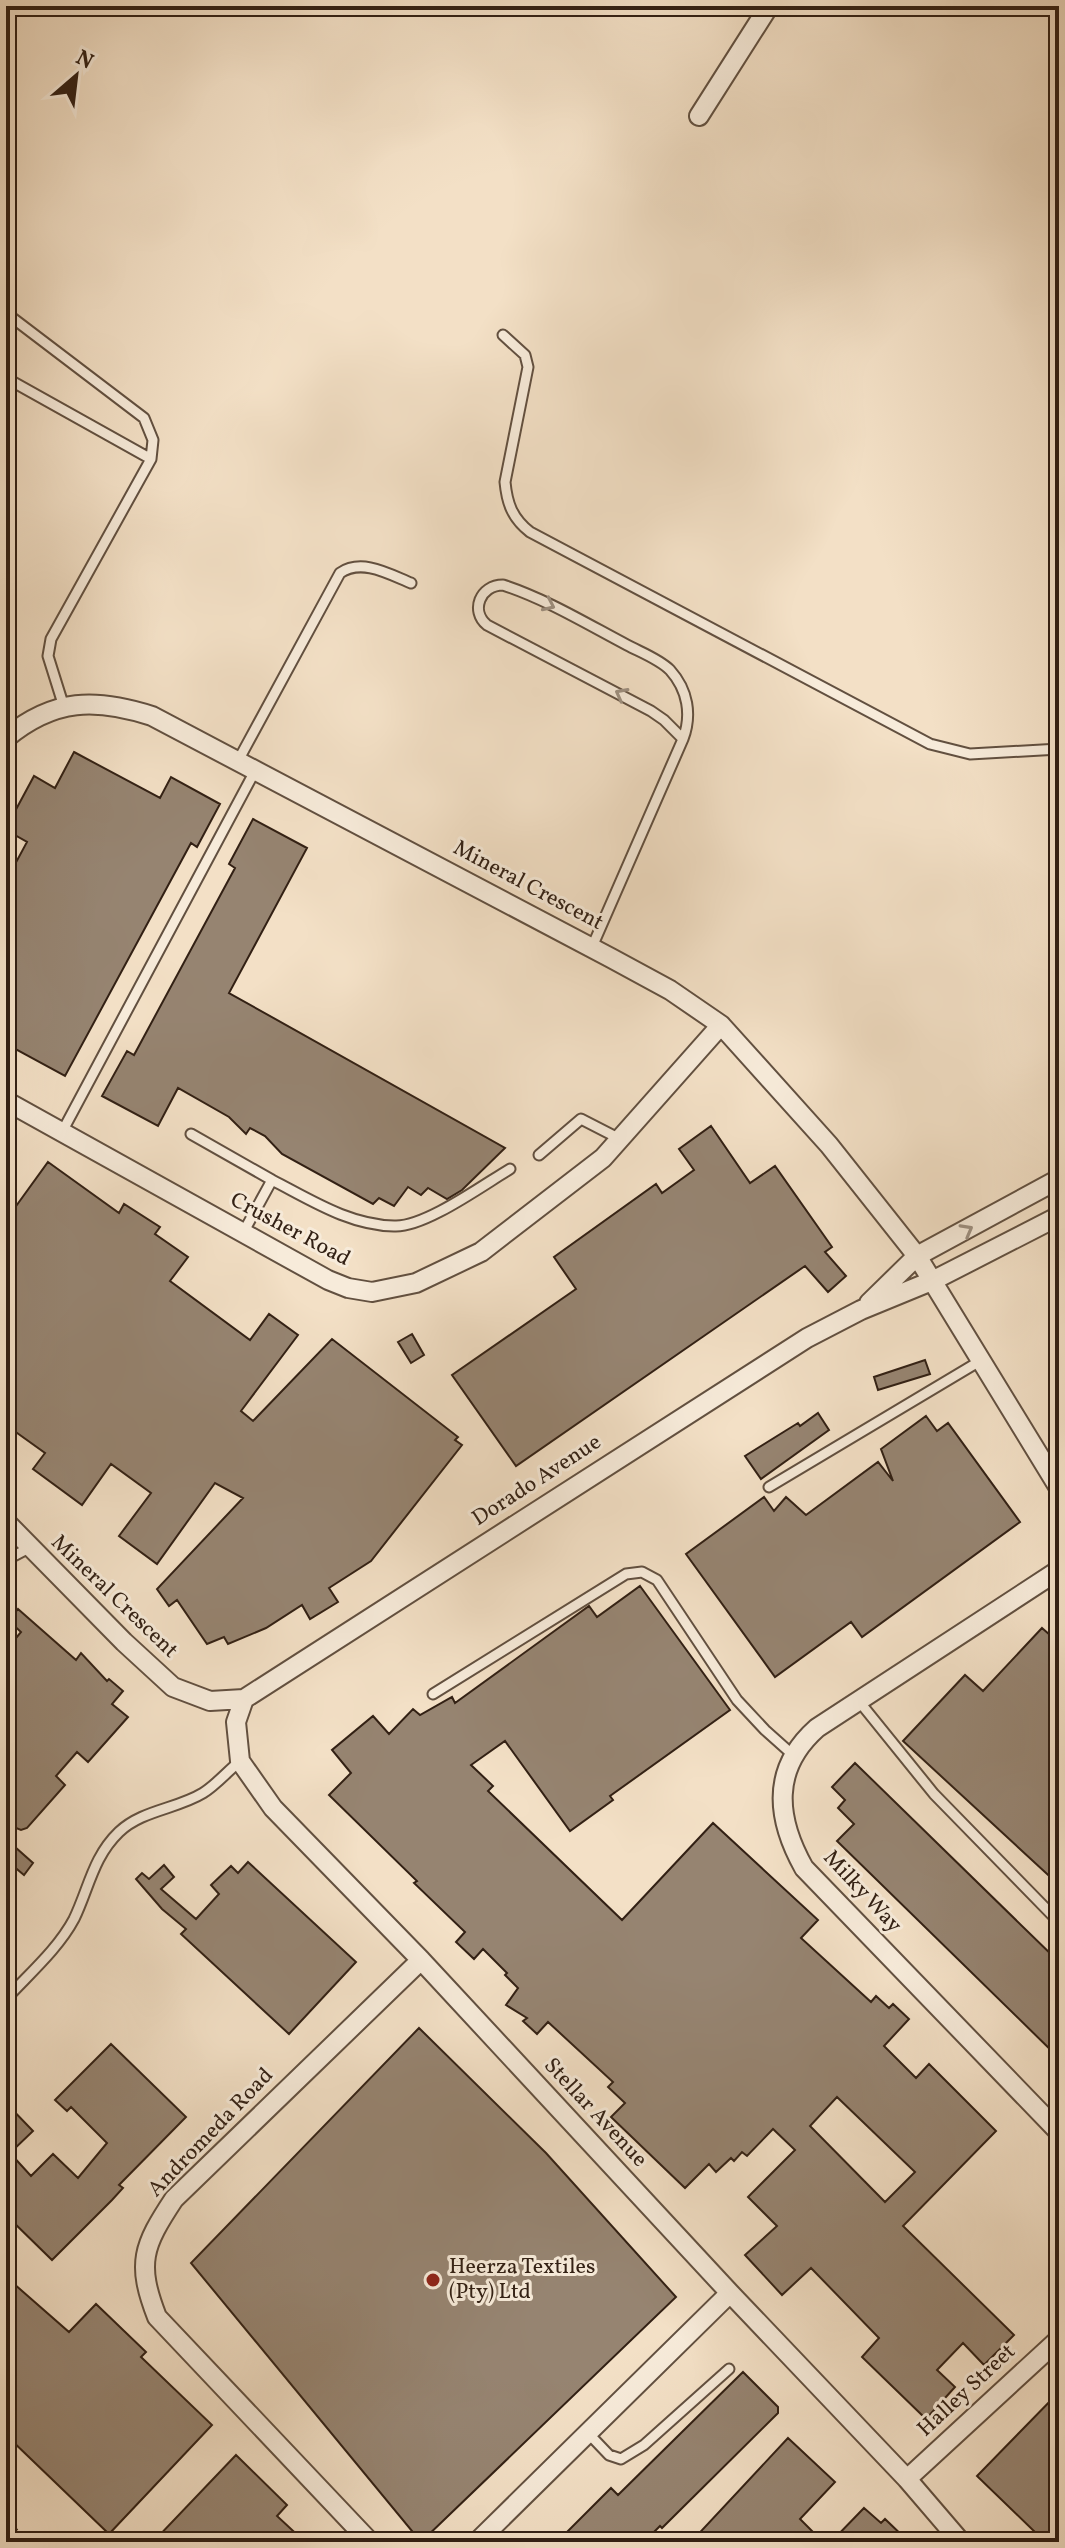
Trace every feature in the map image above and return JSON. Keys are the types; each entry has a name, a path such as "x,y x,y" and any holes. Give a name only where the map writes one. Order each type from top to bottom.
{"street":[{"path":"699,116 769,6"},
{"name":"Mineral Crescent","path":"6,738 43,713 64,707 92,703 122,706 152,716 592,947 670,990 721,1025 829,1145 917,1256 1059,1488"},
{"name":"Crusher Road","path":"6,1101 328,1280 348,1288 372,1292 416,1283 481,1252 603,1158 721,1025"},
{"name":"Dorado Avenue","path":"861,1310 917,1256 1059,1179"},
{"name":"Dorado Avenue","path":"244,1699 807,1338 861,1310 934,1280 1059,1216"},
{"name":"Mineral Crescent","path":"6,1522 153,1671 173,1687 210,1701 244,1699"},
{"name":"Milky Way","path":"1059,1570 817,1728 793,1755 783,1790 782,1810 793,1848 804,1868 1059,2132"},
{"name":"Stellar Avenue","path":"244,1699 236,1722 240,1761 273,1808 421,1960 907,2479 961,2542"},
{"name":"Andromeda Road","path":"370,2542 157,2317 146,2289 143,2260 156,2227 174,2199 421,1960"},
{"path":"477,2542 730,2293"},
{"name":"Halley Street","path":"907,2479 1059,2339"}],"lane":[{"path":"6,313 144,418 153,440 151,459 51,639 48,656 64,707"},
{"path":"503,335 525,355 528,367 505,482 512,513 530,532 930,744 970,754 1059,749"},
{"path":"6,378 151,459"},
{"path":"239,759 340,573 357,566 372,568 411,583"},
{"path":"592,947 683,739 689,714 683,688 663,664 513,589 492,585 486,589 478,608 479,616 487,625 643,706 664,720 683,739"},
{"path":"62,1132 256,769"},
{"path":"539,1155 581,1119 620,1139"},
{"path":"191,1134 341,1216 396,1227 431,1216 510,1169"},
{"path":"243,1233 272,1180"},
{"path":"769,1487 980,1361"},
{"path":"6,1560 29,1548"},
{"path":"433,1694 626,1574 642,1572 657,1580 737,1700 793,1755"},
{"path":"858,1700 934,1794 1059,1922"},
{"path":"6,1999 52,1950 74,1919 92,1868 121,1829 140,1818 203,1793 240,1761"},
{"path":"588,2433 609,2455 621,2459 644,2445 729,2369"}],"building":[{"path":"74,752 160,798 171,777 220,804 197,847 191,843 65,1076 6,1044 6,881 27,842 6,828 34,776 55,788"},
{"path":"253,819 307,848 229,993 505,1148 462,1190 447,1199 428,1188 421,1195 408,1187 394,1206 379,1198 373,1204 282,1154 265,1136 250,1128 246,1134 229,1117 178,1088 158,1126 102,1096 127,1051 134,1055 235,868 229,864"},
{"path":"711,1126 750,1183 775,1166 832,1247 825,1252 846,1276 828,1292 805,1266 516,1466 452,1375 576,1289 554,1257 656,1184 662,1193 694,1170 679,1149"},
{"path":"48,1162 119,1213 124,1204 160,1227 155,1234 188,1257 170,1281 250,1340 269,1314 298,1335 241,1411 253,1421 332,1339 458,1437 455,1440 462,1445 371,1561 329,1588 338,1602 310,1619 302,1605 266,1628 228,1644 224,1637 207,1644 177,1600 169,1606 157,1589 243,1498 215,1483 157,1564 119,1536 151,1493 111,1464 82,1505 33,1469 45,1453 6,1425 6,1220"},
{"path":"412,1334 424,1355 411,1363 398,1342"},
{"path":"925,1360 930,1374 878,1390 874,1377"},
{"path":"818,1413 829,1430 761,1479 745,1456"},
{"path":"926,1416 937,1431 948,1423 1020,1522 862,1637 851,1622 775,1677 686,1554 764,1497 774,1511 786,1497 806,1515 878,1462 893,1481 881,1449"},
{"path":"640,1586 730,1710 610,1796 613,1800 570,1831 505,1741 471,1765 493,1786 488,1791 622,1920 713,1823 818,1920 801,1938 871,2002 876,1996 889,2008 893,2004 909,2019 884,2046 916,2078 929,2064 996,2131 903,2226 1014,2335 984,2365 963,2343 937,2370 955,2387 926,2419 862,2357 879,2338 811,2268 782,2295 745,2255 777,2226 748,2197 795,2150 773,2129 747,2156 742,2152 716,2172 709,2164 685,2188 611,2117 625,2103 608,2087 613,2082 548,2022 537,2034 523,2021 527,2018 506,2005 518,1988 505,1975 507,1973 483,1949 474,1959 456,1942 465,1932 329,1795 351,1773 332,1750 373,1716 389,1734 413,1709 420,1715 452,1697 455,1703 589,1606 597,1617","holes":["837,2097 915,2172 885,2202 810,2126"]},
{"path":"18,1609 76,1660 81,1653 107,1681 109,1679 123,1691 112,1704 128,1717 88,1762 77,1752 56,1776 65,1785 27,1828 21,1830 6,1824 6,1650 21,1632 8,1620"},
{"path":"1042,1628 1059,1643 1059,1885 903,1741 965,1675 983,1691"},
{"path":"855,1763 1059,1962 1059,2058 837,1841 854,1824 838,1808 845,1800 832,1787"},
{"path":"6,1839 33,1863 24,1875 6,1860"},
{"path":"248,1862 356,1962 289,2034 181,1934 186,1929 162,1909 136,1879 142,1873 149,1879 164,1865 174,1877 161,1889 196,1919 219,1894 211,1885 231,1866 238,1873"},
{"name":"Heerza Textiles (Pty) Ltd","path":"419,2028 546,2153 676,2297 421,2542 191,2263"},
{"path":"111,2044 186,2117 119,2185 123,2188 112,2200 52,2260 6,2215 6,2103 33,2131 10,2153 31,2176 53,2154 78,2178 107,2143 71,2107 67,2111 55,2100"},
{"path":"13,2283 69,2332 96,2304 146,2352 141,2357 212,2425 109,2534 6,2435 6,2290"},
{"path":"743,2372 778,2407 778,2413 662,2528 660,2526 644,2542 557,2542 611,2488 618,2495"},
{"path":"1059,2392 1059,2542 1029,2542 1037,2534 977,2476"},
{"path":"788,2438 835,2482 800,2519 823,2542 691,2542"},
{"path":"236,2455 287,2505 277,2516 305,2542 153,2542"},
{"path":"864,2508 881,2523 885,2519 909,2542 831,2542"}],"railway":[{"path":"6,2522 27,2542"}],"place":[{"name":"Heerza Textiles (Pty) Ltd","path":"433,2280"}]}
